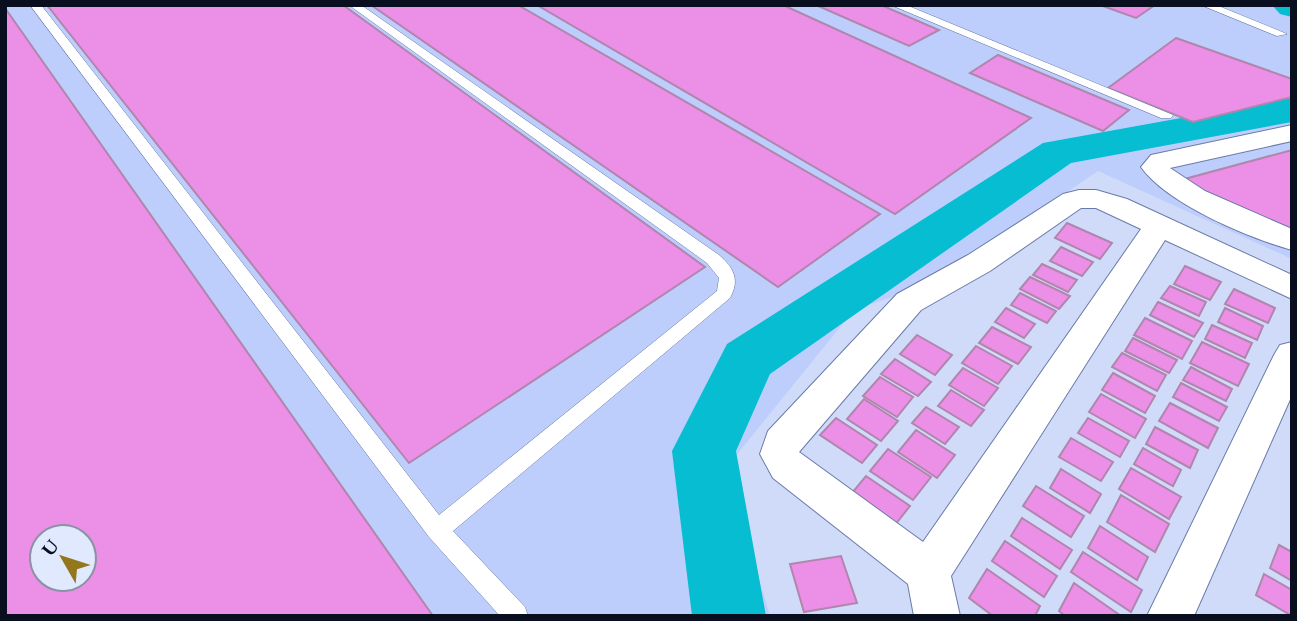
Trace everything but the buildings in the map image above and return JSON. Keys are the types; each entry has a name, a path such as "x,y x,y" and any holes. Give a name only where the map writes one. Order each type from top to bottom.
{"street":[{"path":"1292,133 1157,162 1154,167 1160,176 1195,197 1292,240"},
{"path":"937,616 928,572 790,469 781,460 779,451 782,443 909,302 979,263 1073,200 1083,197 1104,201 1292,288"},
{"path":"928,572 1159,226"},
{"path":"1170,616 1292,355"}],"lane":[{"path":"35,5 437,530 516,616"},
{"path":"354,5 713,259 728,275 729,283 724,293 437,530"},
{"path":"896,5 1166,115"},
{"path":"1206,5 1281,34"}],"shaded area":[{"path":"5,5 1292,5 1292,259 1098,171 933,283 854,310 726,468 770,616 5,616"}],"waterway":[{"path":"729,616 704,451 747,360 1058,152 1292,110"}]}
